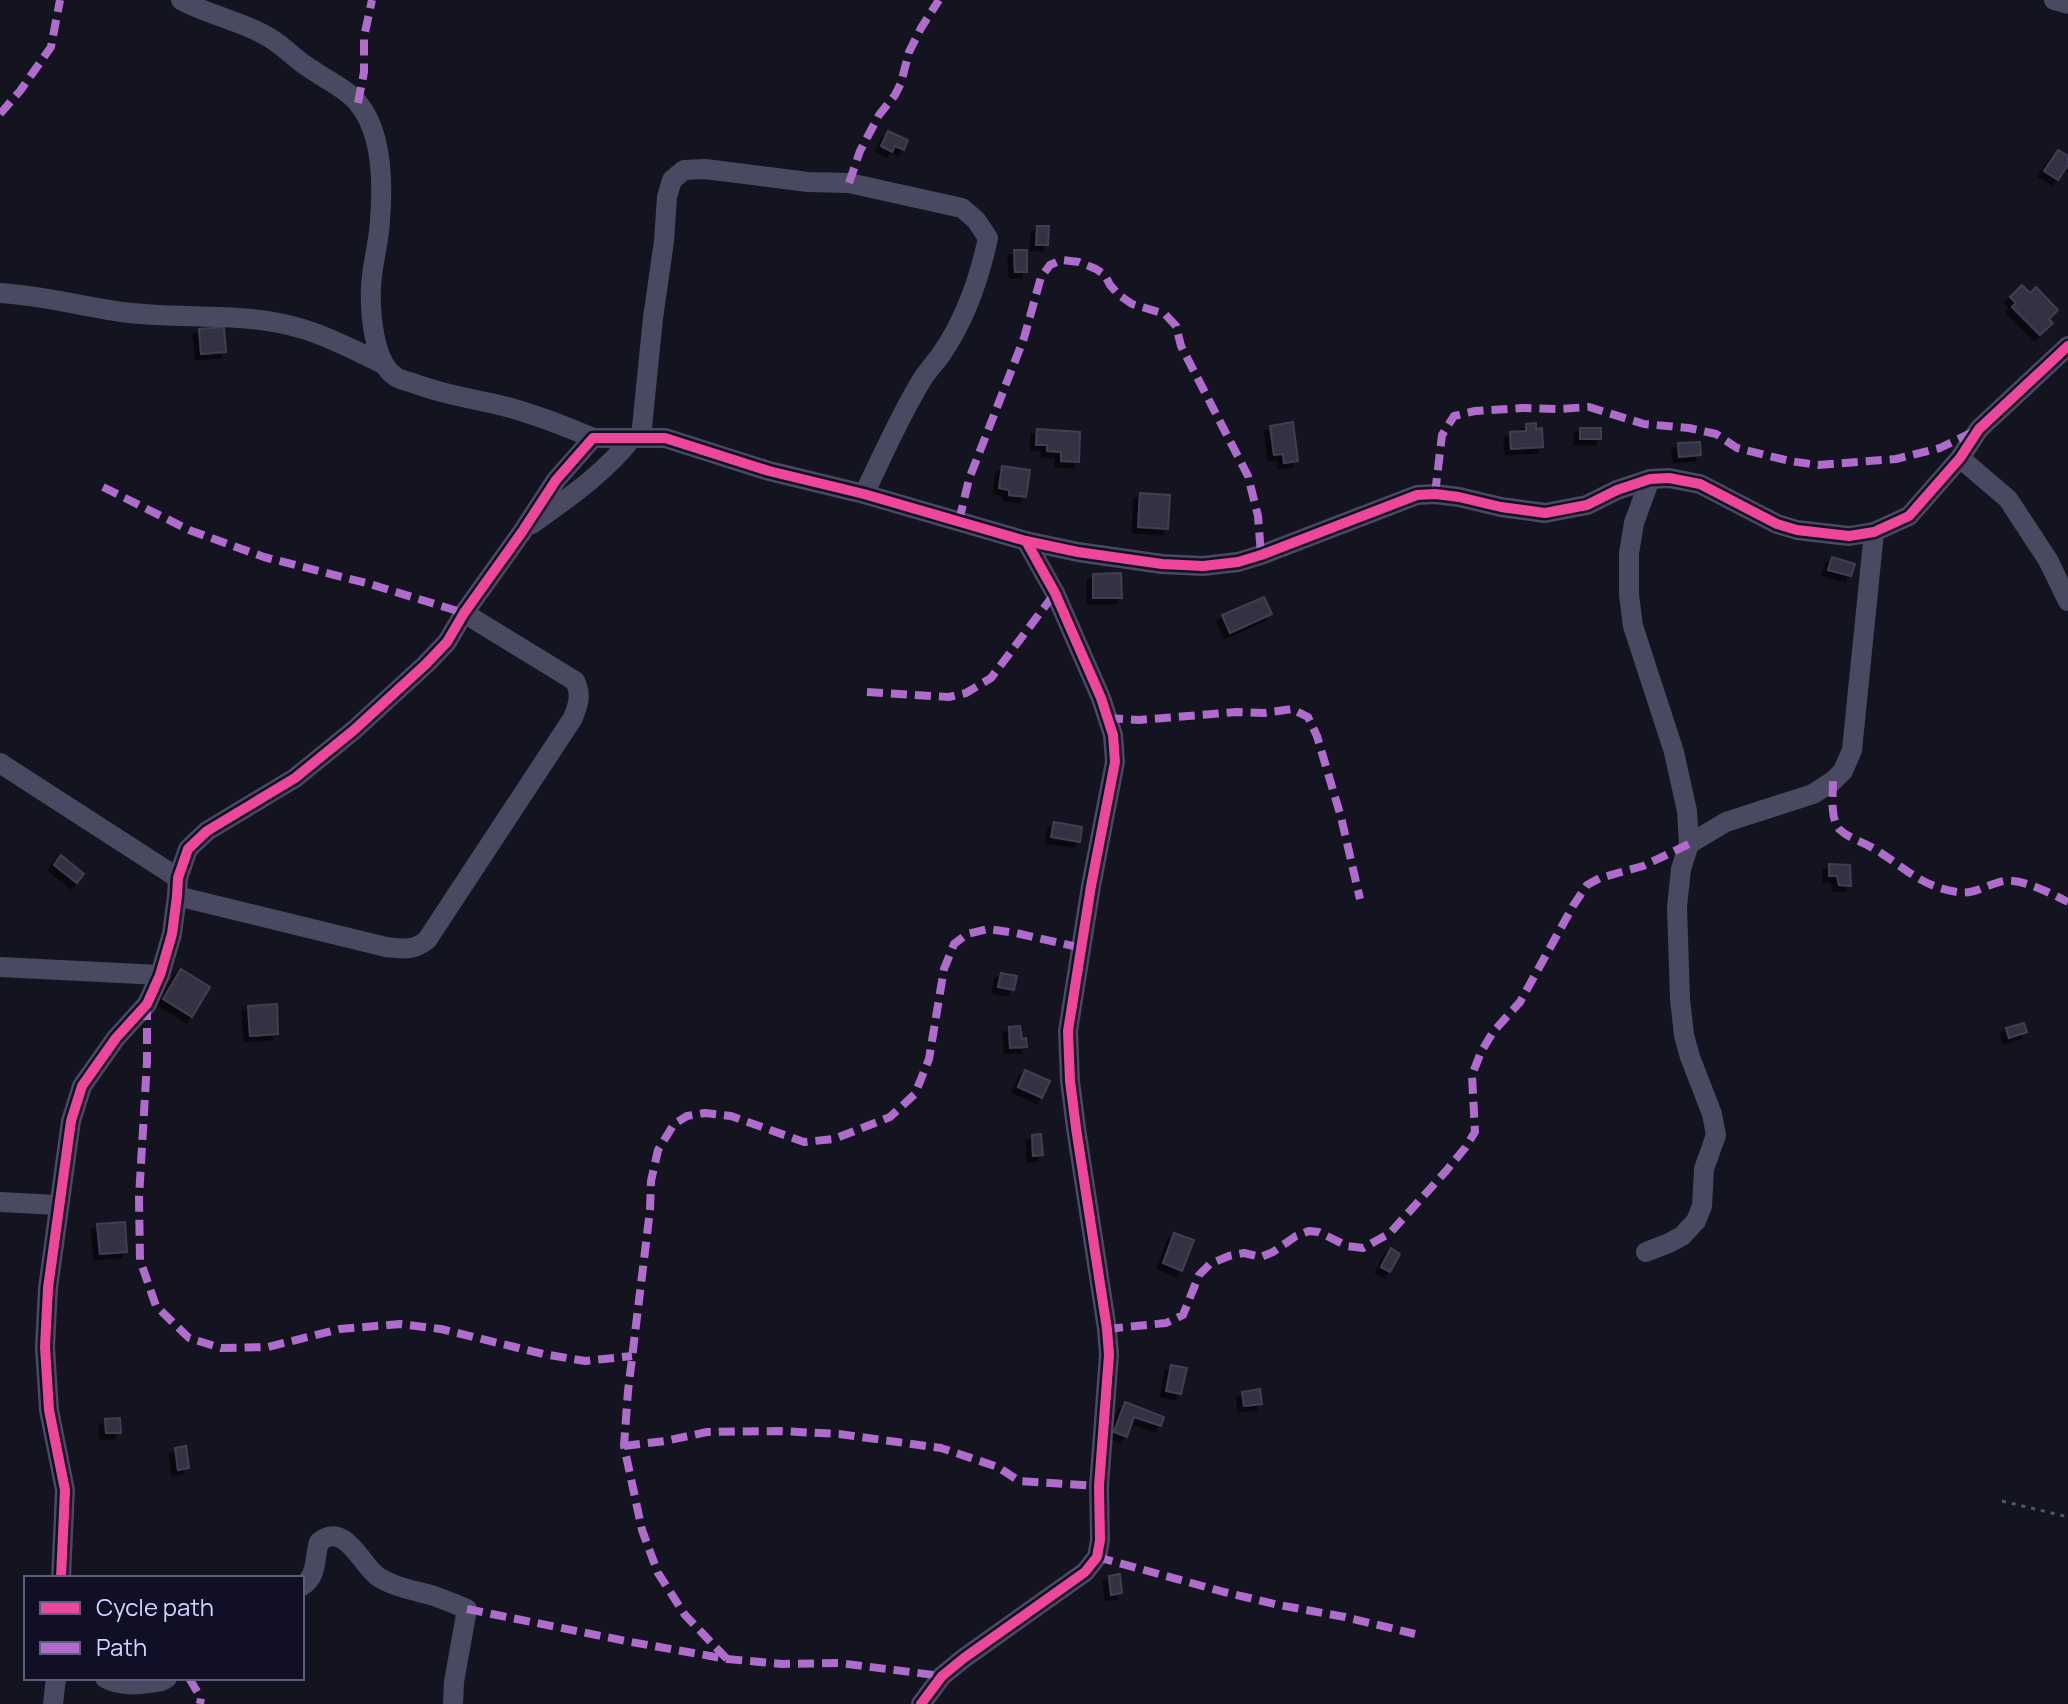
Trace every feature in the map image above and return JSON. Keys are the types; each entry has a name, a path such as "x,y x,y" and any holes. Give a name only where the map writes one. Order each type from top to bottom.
{"street":[{"path":"181,0 272,39 292,57 341,88 358,103 370,123 377,145 380,178 380,222 371,289 374,332 381,363"},
{"path":"2054,0 2068,4"},
{"path":"522,532 589,483 636,437 667,197 672,180 684,170 705,169 808,182 849,183 962,208 976,220 988,238 971,302 907,406 864,494"},
{"path":"0,293 115,312 173,317 230,317 282,324 304,329 381,363 395,377 423,387 511,408 593,438 665,438 769,471 864,494 1026,541 1162,564 1203,566 1238,562 1261,555 1417,495 1459,497 1545,513 1587,505 1617,490 1650,479 1669,478 1700,484 1777,524 1797,530 1849,536 1874,532 1909,516 1960,458 1979,429 2068,346"},
{"path":"61,1576 65,1490 49,1410 45,1347 48,1288 71,1121 82,1086 116,1038 147,1004 160,975 172,934 178,887 188,849 207,831 295,778 354,730 437,653 556,480 593,438"},
{"path":"1960,458 2008,499 2048,560 2068,601"},
{"path":"1646,1252 1682,1236 1696,1221 1702,1206 1704,1169 1716,1135 1705,1091 1694,1070 1687,1046 1680,999 1678,888 1690,828 1682,783 1633,626 1629,595 1629,553 1634,523 1650,479"},
{"path":"1689,844 1726,822 1813,794 1843,771 1852,750 1874,532"},
{"path":"921,1704 942,1676 964,1658 1085,1572 1097,1557 1100,1540 1099,1486 1109,1355 1070,1081 1068,1031 1115,762 1113,735 1101,698 1055,593 1026,541"},
{"path":"0,763 178,887 386,947 418,947 427,940 573,718 580,698 575,681 464,613"},
{"path":"0,967 160,975"},
{"path":"0,1202 58,1205"},
{"path":"304,1585 313,1575 319,1542 334,1536 350,1543 376,1575 389,1583 467,1609 453,1704"},
{"path":"53,1704 56,1680"},
{"path":"109,1680 127,1685 164,1680"}],"path":[{"path":"2002,1501 2068,1517"}],"building":[{"path":"888,131 908,140 904,150 895,146 892,152 881,146"},
{"path":"2058,150 2068,156 2068,165 2058,180 2044,171"},
{"path":"1037,226 1049,226 1048,245 1036,245"},
{"path":"1014,250 1027,250 1027,272 1015,272"},
{"path":"2022,285 2030,293 2036,287 2058,310 2049,319 2053,323 2040,335 2012,307 2016,303 2010,297"},
{"path":"224,327 226,352 201,354 199,329"},
{"path":"1293,422 1298,461 1284,463 1283,454 1274,455 1270,426"},
{"path":"1536,423 1536,429 1542,428 1543,447 1511,449 1510,432 1526,431 1526,424"},
{"path":"1580,428 1601,428 1601,439 1580,439"},
{"path":"1037,429 1080,432 1079,462 1061,461 1061,452 1047,451 1047,445 1036,445"},
{"path":"1700,442 1701,455 1679,457 1678,443"},
{"path":"1002,466 1030,470 1026,497 1009,495 1009,490 999,488"},
{"path":"1140,493 1170,495 1168,529 1138,527"},
{"path":"1832,557 1855,564 1851,576 1828,570"},
{"path":"1121,573 1122,598 1093,598 1093,574"},
{"path":"1264,597 1272,614 1230,633 1222,615"},
{"path":"1054,822 1082,827 1080,842 1051,837"},
{"path":"61,855 84,874 77,883 54,865"},
{"path":"1829,864 1850,865 1851,886 1839,885 1837,876 1829,876"},
{"path":"181,969 210,987 192,1017 163,999"},
{"path":"1001,973 1017,976 1014,990 998,987"},
{"path":"277,1004 278,1034 250,1036 248,1006"},
{"path":"2024,1023 2027,1032 2009,1038 2006,1028"},
{"path":"1020,1026 1027,1047 1010,1048 1009,1027"},
{"path":"1025,1070 1050,1081 1042,1098 1018,1087"},
{"path":"1041,1134 1043,1155 1033,1156 1032,1135"},
{"path":"125,1222 127,1252 100,1254 97,1224"},
{"path":"1174,1233 1194,1240 1182,1271 1163,1263"},
{"path":"1391,1248 1400,1254 1390,1272 1381,1267"},
{"path":"1171,1365 1187,1368 1181,1394 1166,1391"},
{"path":"1260,1389 1262,1404 1244,1406 1242,1392"},
{"path":"1125,1402 1164,1417 1161,1426 1134,1417 1127,1437 1114,1432"},
{"path":"120,1418 121,1433 106,1433 105,1419"},
{"path":"186,1446 189,1468 178,1470 175,1448"},
{"path":"1120,1574 1122,1593 1111,1595 1109,1576"}],"marked path":[{"path":"0,114 51,47 60,0"},
{"path":"358,103 364,72 364,37 372,0"},
{"path":"849,183 860,151 879,115 895,95 909,52 939,0"},
{"path":"959,521 969,479 1024,338 1041,277 1050,265 1061,260 1079,262 1105,275 1119,295 1132,304 1165,314 1176,326 1181,346 1248,476 1258,516 1261,555"},
{"path":"1435,494 1442,435 1454,416 1475,411 1589,407 1644,424 1716,434 1737,448 1818,465 1896,459 1940,448 1975,431"},
{"path":"103,487 189,530 264,557 370,584 464,613"},
{"path":"867,692 949,697 966,693 991,678 1055,593"},
{"path":"1107,718 1139,720 1292,709 1308,717 1317,736 1341,817 1360,899"},
{"path":"1833,781 1833,813 1839,829 1921,880 1963,893 2004,881 2019,882 2068,902"},
{"path":"1107,1329 1166,1323 1183,1315 1199,1275 1210,1264 1229,1256 1244,1253 1261,1257 1309,1231 1319,1232 1347,1246 1363,1248 1390,1233 1446,1171 1475,1132 1472,1075 1481,1052 1493,1032 1520,1002 1587,885 1600,878 1643,866 1689,844"},
{"path":"727,1659 685,1615 658,1573 642,1530 624,1446 651,1181 658,1150 674,1124 687,1116 705,1113 731,1116 804,1142 834,1139 890,1117 915,1094 929,1059 944,969 954,944 967,934 988,929 1082,948"},
{"path":"147,1004 139,1198 140,1260 156,1306 189,1338 221,1348 268,1347 340,1329 400,1324 441,1329 585,1361 632,1356"},
{"path":"624,1446 707,1432 839,1434 941,1448 998,1467 1019,1481 1099,1486"},
{"path":"1097,1557 1224,1592 1415,1634"},
{"path":"467,1609 727,1659 782,1664 839,1663 942,1676"},
{"path":"190,1680 201,1698 200,1704"}],"cycle path":[{"path":"61,1576 65,1490 49,1410 45,1347 48,1288 71,1121 82,1086 116,1038 147,1004 160,975 172,934 178,878 188,849 207,831 295,778 354,730 426,664 447,642 556,480 593,438 665,438 769,471 864,494 1026,541 1162,564 1203,566 1238,562 1417,495 1459,497 1545,513 1587,505 1617,490 1650,479 1669,478 1700,484 1777,524 1797,530 1849,536 1874,532 1909,516 1960,458 1979,429 2068,346"},
{"path":"921,1704 942,1676 964,1658 1085,1572 1097,1557 1100,1540 1099,1486 1109,1355 1070,1081 1068,1031 1115,762 1113,735 1101,698 1055,593 1026,541"}]}
